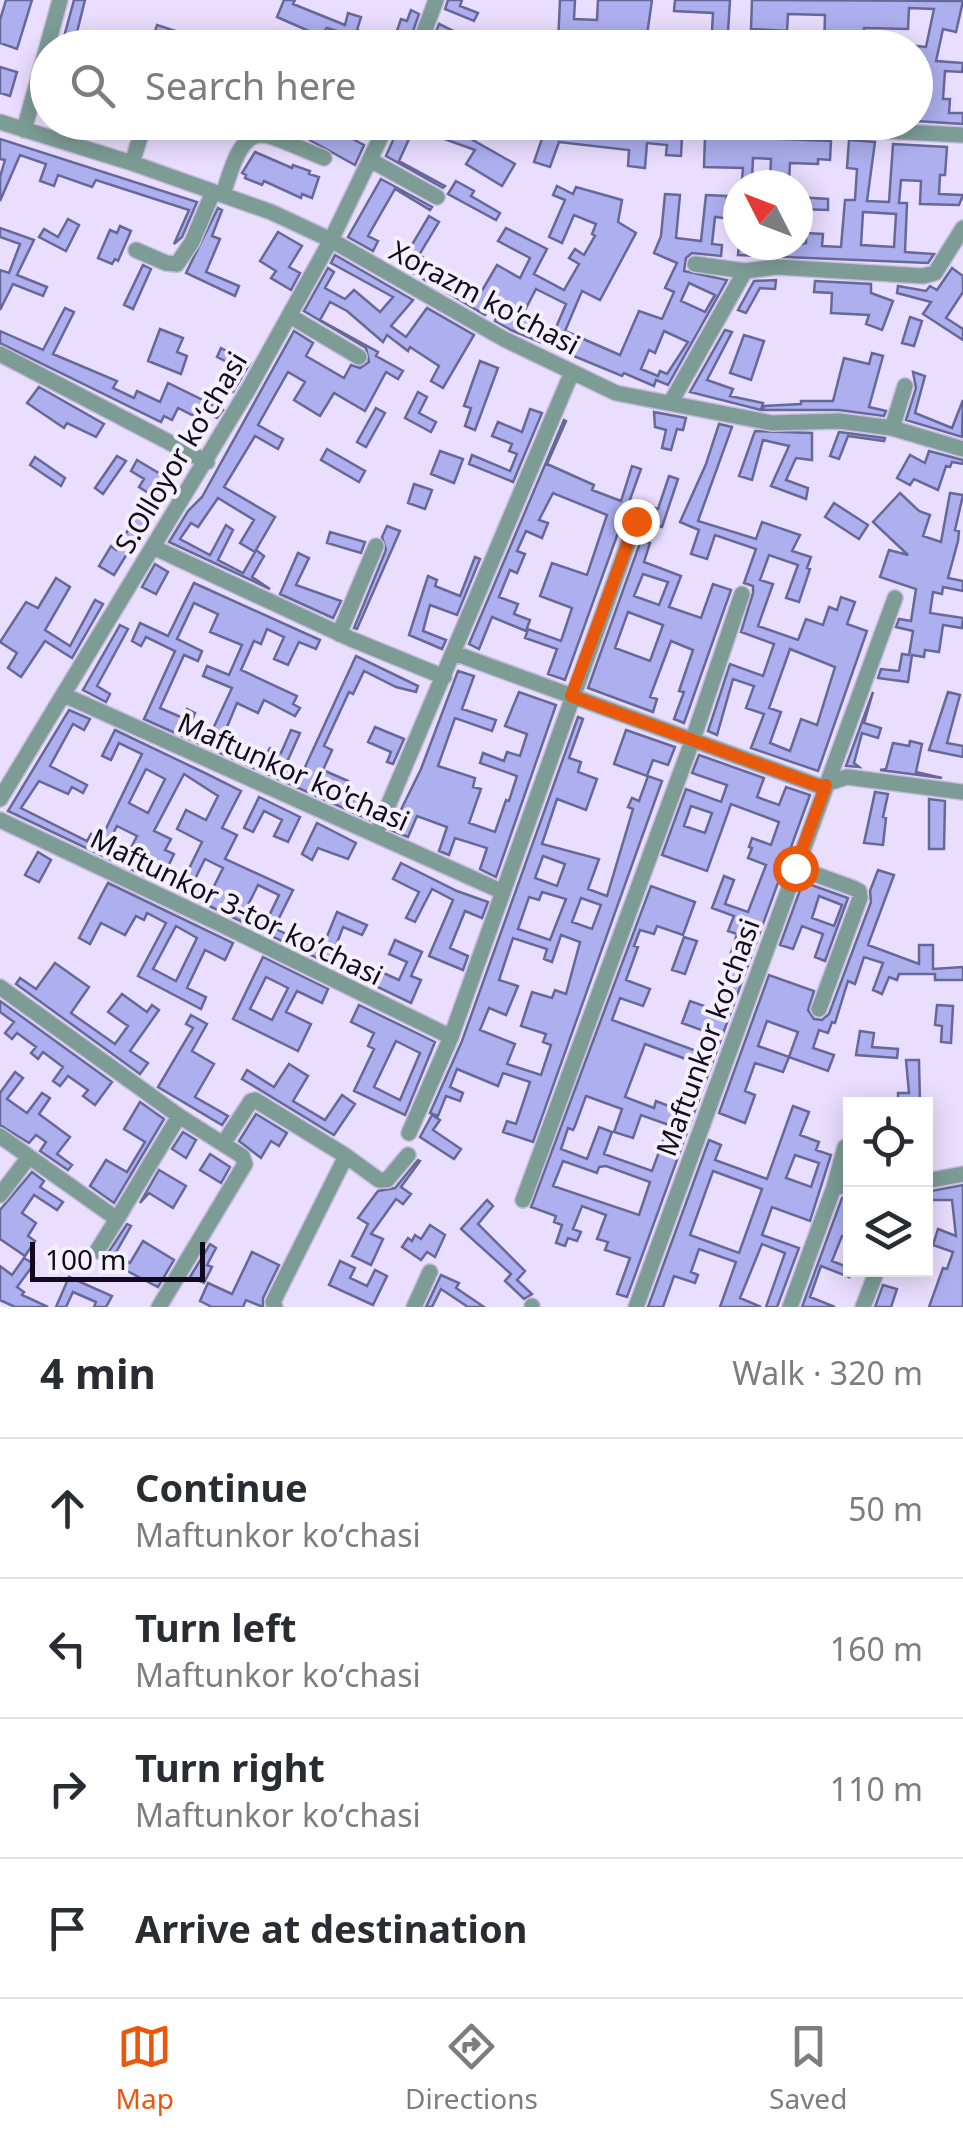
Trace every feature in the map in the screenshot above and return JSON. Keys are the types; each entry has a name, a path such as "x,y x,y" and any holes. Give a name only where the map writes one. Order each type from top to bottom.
{"street":[{"path":"52,30 60,0"},
{"path":"425,30 436,0"},
{"path":"24,130 30,108"},
{"name":"Xorazm ko'chasi","path":"0,122 30,132"},
{"path":"933,133 963,134"},
{"name":"Xorazm ko'chasi","path":"57,140 271,212 331,240 504,340 616,393 772,423 839,422 892,428 963,449"},
{"path":"132,163 139,140"},
{"path":"136,250 166,263 180,262 246,140"},
{"path":"281,140 324,158"},
{"name":"S.Olloyor koʻchasi","path":"0,800 207,462 331,240 381,140"},
{"path":"372,161 437,197"},
{"path":"695,264 746,271 777,267 923,276 935,273 963,228"},
{"path":"671,402 746,271"},
{"path":"290,316 359,358"},
{"path":"0,354 207,462"},
{"path":"376,834 572,372"},
{"path":"892,428 904,386"},
{"path":"409,1133 451,1038 636,521"},
{"path":"340,634 376,546"},
{"path":"152,548 444,677"},
{"path":"522,1200 693,739 742,594"},
{"name":"Maftunkor koʻchasi","path":"636,1307 895,598"},
{"path":"454,653 819,786 847,778 963,792"},
{"name":"Maftunkor ko'chasi","path":"64,695 503,892"},
{"name":"Maftunkor 3-tor koʼchasi","path":"0,820 451,1038"},
{"path":"795,868 859,891 860,898 819,1009"},
{"path":"0,987 179,1116 242,1156 245,1164 159,1306"},
{"path":"223,1144 248,1104 255,1100 378,1180 386,1180 408,1155"},
{"path":"97,1251 179,1116"},
{"path":"0,1136 117,1219"},
{"path":"274,1307 273,1302 346,1156"},
{"path":"0,1195 29,1158"},
{"path":"933,1181 961,1180"},
{"path":"790,1307 842,1187"},
{"path":"414,1307 430,1272"},
{"path":"863,1307 874,1277"}],"building":[{"path":"6,0 32,0 17,49 0,43 0,20"},
{"path":"74,0 85,0 78,30 66,30"},
{"path":"284,0 295,0 293,4 345,25 348,13 361,17 357,30 306,30 277,17"},
{"path":"448,0 462,0 460,6 478,13 474,21 445,9"},
{"path":"560,0 575,0 574,19 597,20 598,0 652,0 648,30 559,30"},
{"path":"675,0 730,0 728,30 712,30 713,13 674,11"},
{"path":"752,0 963,1 956,32 943,29 936,61 963,63 962,72 945,71 943,99 950,99 949,113 963,113 963,124 933,122 933,30 930,30 934,9 909,8 908,29 825,30 825,15 788,14 787,30 751,29"},
{"path":"411,10 419,14 413,30 397,30 401,19 407,21"},
{"path":"0,67 17,72 10,96 0,93"},
{"path":"0,139 197,202 182,237 174,244 189,210 96,180 92,187 58,175 54,186 40,181 46,164 20,155 0,201 5,160 0,159"},
{"path":"310,140 355,140 364,145 355,165"},
{"path":"393,140 409,140 399,161 445,186 443,188 386,156"},
{"path":"447,140 473,140 515,164 502,186 466,164 475,150"},
{"path":"542,140 682,140 681,156 666,155 667,145 647,143 645,168 628,166 629,150 559,142 550,167 534,162"},
{"path":"705,140 831,141 830,160 818,159 818,164 790,163 790,170 770,170 771,159 753,158 752,170 704,167"},
{"path":"849,140 875,142 867,201 889,202 893,144 947,147 939,194 963,195 959,205 920,204 921,181 901,180 899,203 907,203 905,252 934,254 928,263 813,258 813,233 823,234 822,246 841,247 845,200 855,200 857,169 847,168","holes":["863,212 896,214 894,247 861,245"]},
{"path":"255,152 319,177 312,198 302,194 301,198 264,181 262,185 245,178 242,173"},
{"path":"381,179 432,207 430,210 395,189 368,236 378,241 373,251 348,237"},
{"path":"456,181 474,191 471,196 500,213 496,220 448,194"},
{"path":"557,186 573,194 576,187 622,200 618,222 636,233 600,300 582,291 565,331 620,355 639,311 662,319 674,292 665,288 677,263 654,253 661,236 665,194 680,195 676,238 701,241 706,195 723,196 723,218 715,217 712,244 722,245 721,256 692,253 686,258 684,271 727,280 668,385 656,380 654,386 624,373 622,376 511,330 495,321 502,300 496,297 485,315 441,289 450,277 480,294 497,265 520,278 530,258 498,241 506,228 547,249 534,274 564,290 579,264 569,258 575,249 584,255 595,236 592,234 596,224 574,215 562,243 549,237 565,200 553,195","holes":["689,283 715,295 705,312 681,301","536,289 566,304 554,332 522,316","664,331 688,342 667,374 660,371 658,376 641,369 649,350 655,353"]},
{"path":"813,198 828,199 828,210 813,210"},
{"path":"218,208 222,210 212,236 220,239 206,272 239,286 235,296 186,273"},
{"path":"429,216 439,222 419,255 441,268 428,282 400,265"},
{"path":"68,219 79,225 66,251 39,237 44,229 58,237"},
{"path":"120,226 131,231 118,261 115,259 112,264 98,258 110,230 117,233"},
{"path":"0,228 34,240 17,275 47,287 43,296 13,284 0,310 0,270 9,273 20,244 0,237"},
{"path":"278,232 302,246 289,267 300,273 291,290 271,278 276,271 260,261"},
{"path":"335,255 413,300 391,326 406,337 427,308 474,335 443,388 431,381 439,366 387,335 383,342 347,311 330,302 320,320 378,352 376,356 403,371 398,379 386,372 365,411 334,393 320,416 294,400 305,382 288,372 258,425 283,439 278,449 255,436 224,487 275,517 256,550 264,556 252,577 270,589 169,542 188,511 202,497 294,331 313,343 306,356 344,378 351,365 360,368 369,362 366,348 304,311 328,268 334,272 325,288 345,299 354,290 380,312 393,297 331,263","holes":["218,498 254,520 240,543 255,552 243,573 218,560 233,530 226,525 210,555 180,539 191,523 198,527"]},
{"path":"143,265 151,269 133,309 124,305"},
{"path":"952,268 963,276 963,292 946,318 963,329 963,340 923,314 931,302 897,293 898,286 926,291 930,286 937,290"},
{"path":"776,280 775,289 760,288 746,313 738,310 754,281"},
{"path":"815,281 871,284 871,293 893,301 882,330 866,324 869,315 831,313 832,293 814,292"},
{"path":"65,308 74,312 53,354 117,381 113,388 134,398 137,391 160,402 168,383 223,410 217,418 198,409 194,416 178,408 172,420 164,416 161,422 0,343 0,331 43,350"},
{"path":"910,317 922,321 914,346 902,343"},
{"path":"160,329 183,338 177,352 187,356 181,374 148,361"},
{"path":"725,330 732,332 707,380 733,389 730,396 763,403 761,410 690,392"},
{"path":"744,335 764,341 751,380 730,373"},
{"path":"221,348 250,363 233,392 218,385 229,363 217,357"},
{"path":"872,353 883,356 869,407 886,411 884,416 839,410 763,410 764,406 801,401 833,401 844,358 869,364"},
{"path":"480,361 498,368 475,430 465,426 471,408 464,406"},
{"path":"913,372 925,376 915,413 952,428 963,400 962,437 906,420 916,388"},
{"path":"39,387 104,424 96,437 67,423 64,428 27,403"},
{"path":"418,392 427,397 419,413 436,422 431,432 405,418"},
{"path":"376,408 385,413 366,447 357,442"},
{"path":"530,409 542,413 513,482 469,464 472,455 510,471 517,454 509,451 512,444 492,436 498,422 522,432"},
{"path":"654,412 686,418 683,430 677,429 671,450 662,448 666,430 655,427"},
{"path":"564,420 547,464 594,485 592,490 621,501 632,466 641,469 565,680 548,674 557,649 525,638 528,629 561,641 572,608 540,596 552,563 587,575 607,515 553,493 539,520 548,523 542,538 526,531 517,551 525,554 517,573 510,570 499,597 518,604 514,614 530,620 526,631 492,617 479,649 469,644"},
{"path":"719,424 732,427 698,521 756,539 762,522 800,535 792,551 811,557 799,602 786,598 798,565 769,555 760,580 773,584 758,626 798,640 806,619 823,625 829,607 837,610 841,597 855,602 847,624 867,631 818,771 751,748 764,714 746,708 754,686 733,679 717,735 708,731 730,664 763,676 774,644 741,632 753,593 753,586 744,583 756,549 715,535 707,559 691,554 699,530 680,522","holes":["790,649 835,667 817,725 801,719 790,751 770,743 781,712 769,708"]},
{"path":"755,431 812,433 812,460 796,458 786,480 808,488 806,499 771,486 789,446 763,440 752,480 739,476"},
{"path":"839,432 885,438 884,441 848,436 839,459 830,456"},
{"path":"327,449 365,471 359,482 321,460"},
{"path":"440,451 463,459 454,483 431,474"},
{"path":"929,451 963,460 963,464 952,462 950,467 946,466 938,490 914,479 910,485 897,478 910,455 925,463"},
{"path":"117,456 126,461 103,494 95,488"},
{"path":"35,457 65,478 61,486 30,465"},
{"path":"137,460 172,481 114,575 99,566 111,546 116,550 150,494 139,487 144,479 131,471"},
{"path":"669,476 678,479 662,527 647,523 648,506 658,509"},
{"path":"414,484 432,490 425,509 408,503"},
{"path":"900,493 919,511 930,515 923,536 941,542 950,493 963,495 955,530 959,531 958,541 948,578 963,581 963,591 943,587 942,594 933,592 930,613 963,618 962,628 943,625 939,652 925,650 924,657 912,655 908,682 878,678 881,669 899,671 902,654 909,655 913,631 896,627 899,619 911,621 916,589 880,577 889,550 908,555 873,522"},
{"path":"834,503 868,525 859,539 825,517"},
{"path":"387,526 400,531 357,629 354,628 386,550 382,537"},
{"path":"330,532 365,542 361,553 327,543"},
{"path":"641,540 650,543 644,562 681,576 669,607 701,618 713,584 731,590 684,723 674,719 693,650 671,641 650,697 657,699 653,712 588,688","holes":["643,574 668,582 659,605 634,596","628,612 663,625 650,661 615,648"]},
{"path":"298,553 309,558 296,585 341,601 333,618 280,594"},
{"path":"475,557 480,559 457,615 430,605 423,631 446,640 442,649 409,635 428,576 437,580 435,586 460,596"},
{"path":"155,564 168,572 156,594 142,587"},
{"path":"56,578 70,587 45,630 70,646 95,600 103,604 72,658 45,641 21,677 8,668 17,653 0,642 26,602 38,608"},
{"path":"194,583 320,640 316,649 299,642 288,665 274,659 284,637 267,629 261,644 254,641 241,670 297,696 293,704 300,708 295,716 264,700 258,713 237,703 227,727 232,730 227,741 267,753 270,748 281,753 291,730 300,733 283,771 300,778 356,656 418,686 416,692 396,687 364,671 353,694 349,692 324,746 332,750 323,770 348,781 342,794 375,808 370,820 144,719 175,651 146,637 141,646 132,641 140,623 168,636","holes":["194,603 218,614 210,632 242,645 229,675 207,666 203,676 232,688 211,733 190,724 195,713 187,709 183,718 160,708 184,655 198,661 202,651 177,639"]},
{"path":"120,625 128,629 97,686 110,694 106,702 83,690"},
{"path":"458,671 474,676 462,709 496,720 492,731 455,718 438,766 475,778 473,787 481,789 469,823 495,832 506,800 509,801 517,776 480,763 483,753 504,761 507,752 520,756 527,734 505,726 519,692 556,705 496,877 480,869 487,848 455,838 449,855 439,851 447,827 417,816 408,837 391,830 421,769"},
{"path":"873,692 864,723 881,728 878,738 862,733 854,763 859,767 846,766"},
{"path":"948,692 960,695 947,743 963,746 963,757 929,750"},
{"path":"69,710 90,719 84,730 73,724 50,766 87,785 83,793 72,787 68,794 39,781 21,808 87,841 91,834 101,839 142,754 119,743 111,760 102,756 115,730 241,791 222,828 237,835 225,859 293,890 274,928 321,951 337,912 367,925 362,935 343,927 334,951 399,980 407,962 389,954 395,940 422,952 411,976 421,980 411,1003 178,891 202,842 177,829 186,810 206,820 218,796 184,774 154,831 171,839 165,850 174,854 160,883 8,811","holes":["146,769 165,779 148,813 129,803","117,826 137,836 125,859 105,849","205,859 223,868 211,892 193,883","258,885 279,895 267,920 246,909"]},
{"path":"578,717 583,719 569,758 581,762 578,772 597,779 586,810 557,799 542,844 599,859 588,889 607,896 633,809 628,807 632,798 639,801 648,776 662,781 533,1142 503,1132 507,1121 516,1124 530,1082 503,1073 498,1086 457,1069 450,1087 463,1093 460,1101 446,1096 438,1116 430,1113 462,1041","holes":["543,856 565,864 557,886 535,878","542,892 566,899 550,940 518,929 529,897 539,900","581,898 601,905 592,929 572,922","561,935 580,942 566,994 555,990 552,998 532,992 521,1026 546,1034 543,1042 551,1045 541,1075 507,1064 515,1044 480,1030 489,1008 506,1015 518,986 499,980 513,938 547,949 544,959 552,962"]},
{"path":"375,727 404,739 393,764 387,762 391,752 368,742"},
{"path":"626,730 675,747 668,765 653,760 647,776 614,764"},
{"path":"910,741 922,744 916,772 942,778 880,770 886,769 893,743 909,746"},
{"path":"699,755 764,778 757,797 779,805 786,787 810,795 627,1297 617,1294 630,1258 605,1250 608,1242 597,1239 606,1215 582,1206 573,1229 581,1232 577,1241 568,1238 565,1246 556,1243 562,1225 554,1222 556,1216 531,1207 651,886 695,902 683,935 657,926 654,934 640,930 626,980 650,989 643,1006 620,998 612,1020 699,1052 707,1032 682,1023 690,1001 713,1009 737,934 728,931 734,916 712,908 724,876 734,880 725,904 748,912 766,865 748,858 752,838 771,845 779,822 731,804 707,871 662,855 686,789 721,802 727,785 692,773","holes":["691,806 712,813 705,833 684,826","645,1044 694,1062 676,1109 656,1101 654,1108 625,1097","586,1096 622,1109 614,1132 633,1138 641,1115 669,1125 652,1171 604,1154 612,1132 599,1127 587,1159 561,1149 568,1128 573,1130","563,1161 597,1173 599,1167 606,1166 650,1182 639,1215 553,1186"]},
{"path":"875,792 888,794 883,845 864,843"},
{"path":"259,797 300,817 288,842 274,836 282,820 264,811 253,832 244,828"},
{"path":"929,799 945,801 944,849 929,849"},
{"path":"317,823 356,843 348,859 318,848 312,860 302,854"},
{"path":"38,852 51,860 39,882 25,875"},
{"path":"401,863 488,902 482,918 465,911 450,948 468,956 463,970 429,956 453,900 432,889 415,922 406,918 419,892 393,879"},
{"path":"878,870 894,875 868,945 919,964 919,945 933,945 933,969 963,967 963,980 935,980 935,974 899,974 897,980 889,977 882,994 873,990 883,963 864,957 855,984 848,981 835,1023 832,1022 828,1033 819,1030 813,1048 834,1055 828,1071 789,1057 783,1072 755,1063 745,1091 755,1095 745,1123 719,1113 769,975 814,991 808,1010 814,1019 822,1020 829,1014 871,902 870,891","holes":["767,1021 798,1032 789,1057 758,1046"]},
{"path":"803,882 848,898 825,961 815,957 823,934 802,926 793,949 780,945","holes":["819,896 842,905 834,926 812,918"]},
{"path":"108,883 233,943 225,960 205,950 187,988 206,997 201,1009 138,976 166,923 147,913 144,920 136,916 125,935 101,923 90,944 79,938","holes":["176,926 197,938 176,981 153,969"]},
{"path":"684,937 697,941 685,974 672,970"},
{"path":"263,957 328,989 322,1003 297,991 286,1012 311,1024 298,1051 233,1019","holes":["266,977 288,988 272,1020 250,1009"]},
{"path":"55,963 89,987 71,1013 115,1044 128,1026 108,1012 122,994 147,1012 152,1005 159,1010 130,1051 148,1063 140,1074 16,984 20,978 36,989"},
{"path":"0,1001 112,1082 95,1105 83,1096 88,1090 68,1076 60,1086 53,1081 63,1067 43,1052 38,1059 31,1053 36,1047 17,1033 12,1039 5,1033 14,1022 0,1012"},
{"path":"359,1005 435,1042 405,1115 354,1091 374,1049 368,1046 374,1033 351,1022","holes":["396,1041 420,1053 400,1100 374,1087"]},
{"path":"937,1005 953,1006 951,1043 941,1042 942,1026 935,1025"},
{"path":"191,1015 207,1024 192,1051 214,1064 195,1097 228,1116 222,1125 158,1087 193,1028 186,1024"},
{"path":"860,1031 874,1033 872,1047 898,1049 897,1058 856,1055"},
{"path":"906,1060 919,1060 920,1097 898,1097 898,1093 909,1093"},
{"path":"289,1064 308,1076 293,1101 325,1120 342,1095 355,1104 334,1135 242,1079 247,1070 274,1087"},
{"path":"15,1072 23,1078 7,1099 27,1113 42,1093 50,1098 39,1114 70,1137 57,1154 72,1165 68,1170 40,1151 46,1142 36,1135 29,1143 0,1125 0,1093"},
{"path":"140,1102 164,1119 114,1203 90,1186 106,1160 127,1172 145,1142 124,1129"},
{"path":"793,1106 809,1112 800,1135 819,1142 816,1150 831,1155 810,1221 772,1207 762,1235 799,1248 777,1307 766,1307 785,1253 762,1244 740,1298 761,1307 720,1307 736,1262 699,1249 691,1272 698,1275 695,1283 674,1276 663,1307 648,1307 709,1140 721,1145 715,1160 767,1179","holes":["795,1155 819,1163 811,1187 786,1178","713,1171 762,1189 739,1253 690,1235"]},
{"path":"256,1114 287,1133 279,1146 271,1141 261,1158 239,1141"},
{"path":"432,1115 440,1120 433,1130 461,1149 454,1159 420,1137"},
{"path":"183,1132 196,1140 186,1158 172,1149"},
{"path":"210,1154 230,1167 221,1183 200,1170"},
{"path":"418,1160 401,1187 411,1194 403,1204 396,1199 371,1234 383,1239 371,1265 352,1256 368,1224 358,1218 378,1191 395,1188"},
{"path":"159,1170 186,1186 173,1208 149,1193 140,1203"},
{"path":"32,1172 44,1181 40,1187 63,1202 57,1210 34,1195 22,1213 36,1223 28,1236 35,1241 25,1256 0,1239 0,1210"},
{"path":"963,1185 963,1307 929,1307 953,1252 933,1245 938,1229 956,1236 952,1200 933,1200 933,1191"},
{"path":"842,1198 843,1236 832,1261 843,1265 843,1275 821,1266 810,1297 835,1307 802,1307"},
{"path":"487,1200 493,1206 478,1224 525,1271 517,1280 532,1294 524,1299 505,1281 511,1274 461,1229"},
{"path":"127,1224 131,1226 115,1254 130,1263 143,1241 174,1260 158,1287 104,1259"},
{"path":"430,1225 445,1235 435,1257 427,1252 421,1260 402,1247 415,1235 421,1239"},
{"path":"210,1244 216,1248 204,1283 190,1277"},
{"path":"252,1252 279,1265 263,1298 263,1307 246,1300 243,1307 212,1307 200,1301 208,1283 232,1294"},
{"path":"24,1258 34,1264 17,1287 24,1292 22,1295 48,1307 15,1307 0,1300 0,1266 12,1275"},
{"path":"340,1261 355,1268 350,1278 367,1286 375,1270 387,1276 373,1305 329,1285"},
{"path":"441,1275 459,1283 456,1288 484,1307 468,1307 441,1289 432,1307 426,1307"},
{"path":"69,1277 112,1296 106,1307 94,1307 96,1302 73,1292 66,1307 56,1307"},
{"path":"883,1285 897,1289 891,1307 875,1307"}],"route":[{"path":"636,521 571,696 819,786 826,785 795,868"}]}
